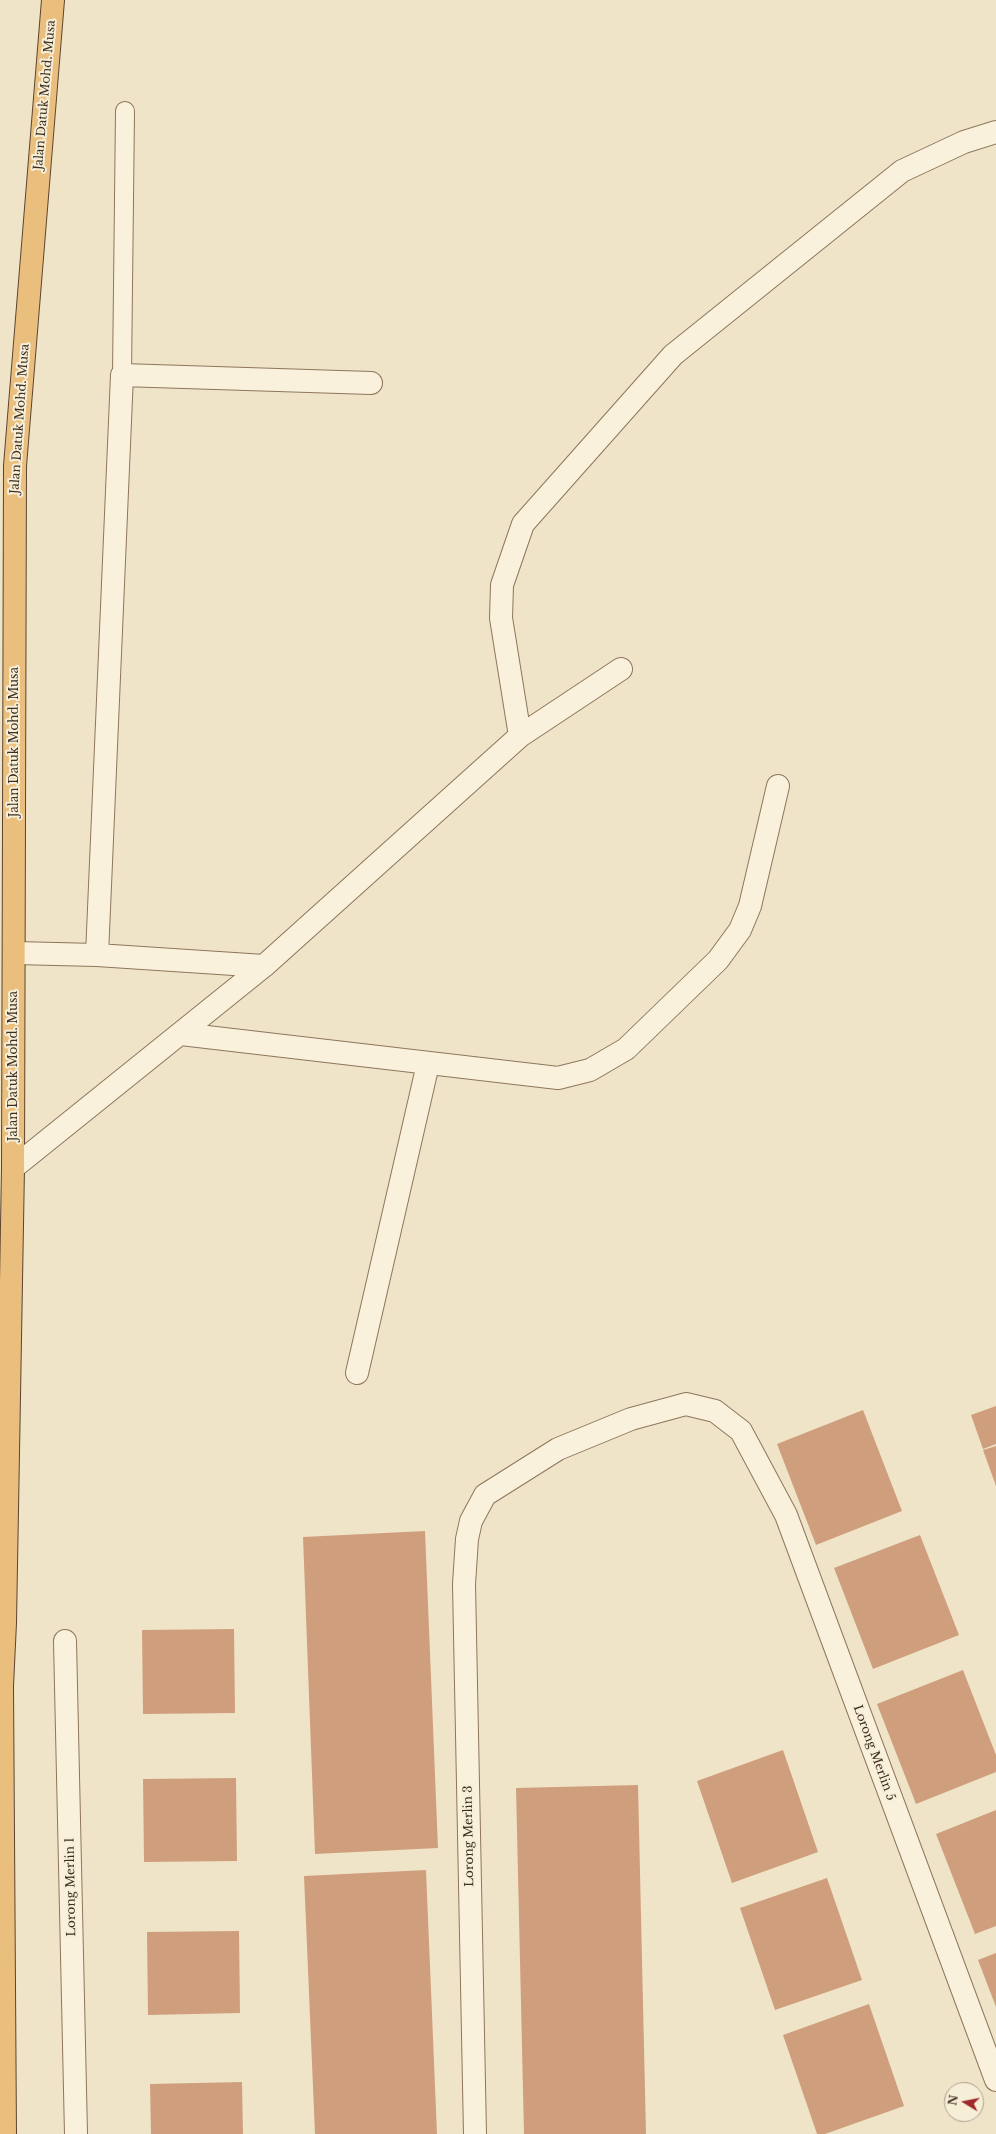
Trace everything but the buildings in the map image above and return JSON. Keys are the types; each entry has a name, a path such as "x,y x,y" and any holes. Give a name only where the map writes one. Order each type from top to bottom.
{"highway":[{"name":"Jalan Datuk Mohd. Musa","path":"5,2134 2,1686 5,1623 13,1168 15,466 53,0"},
{"path":"0,1384 10,1291"}],"street":[{"path":"520,736 501,618 502,585 523,524 673,355 902,171 964,142 996,132"},
{"path":"97,955 122,375 371,384"},
{"path":"13,1168 264,966 520,736 621,669"},
{"path":"181,1034 558,1078 590,1070 626,1049 718,960 740,930 750,906 778,786"},
{"path":"14,953 97,955 264,966"},
{"path":"357,1373 428,1064"},
{"name":"Lorong Merlin 3","path":"475,2134 464,1592 467,1539 471,1521 485,1496 558,1449 631,1419 686,1404 715,1412 741,1431"},
{"name":"Lorong Merlin 5","path":"741,1431 786,1515 996,2080"},
{"name":"Lorong Merlin 1","path":"65,1641 76,2134"}],"lane":[{"path":"122,375 126,111"}]}
